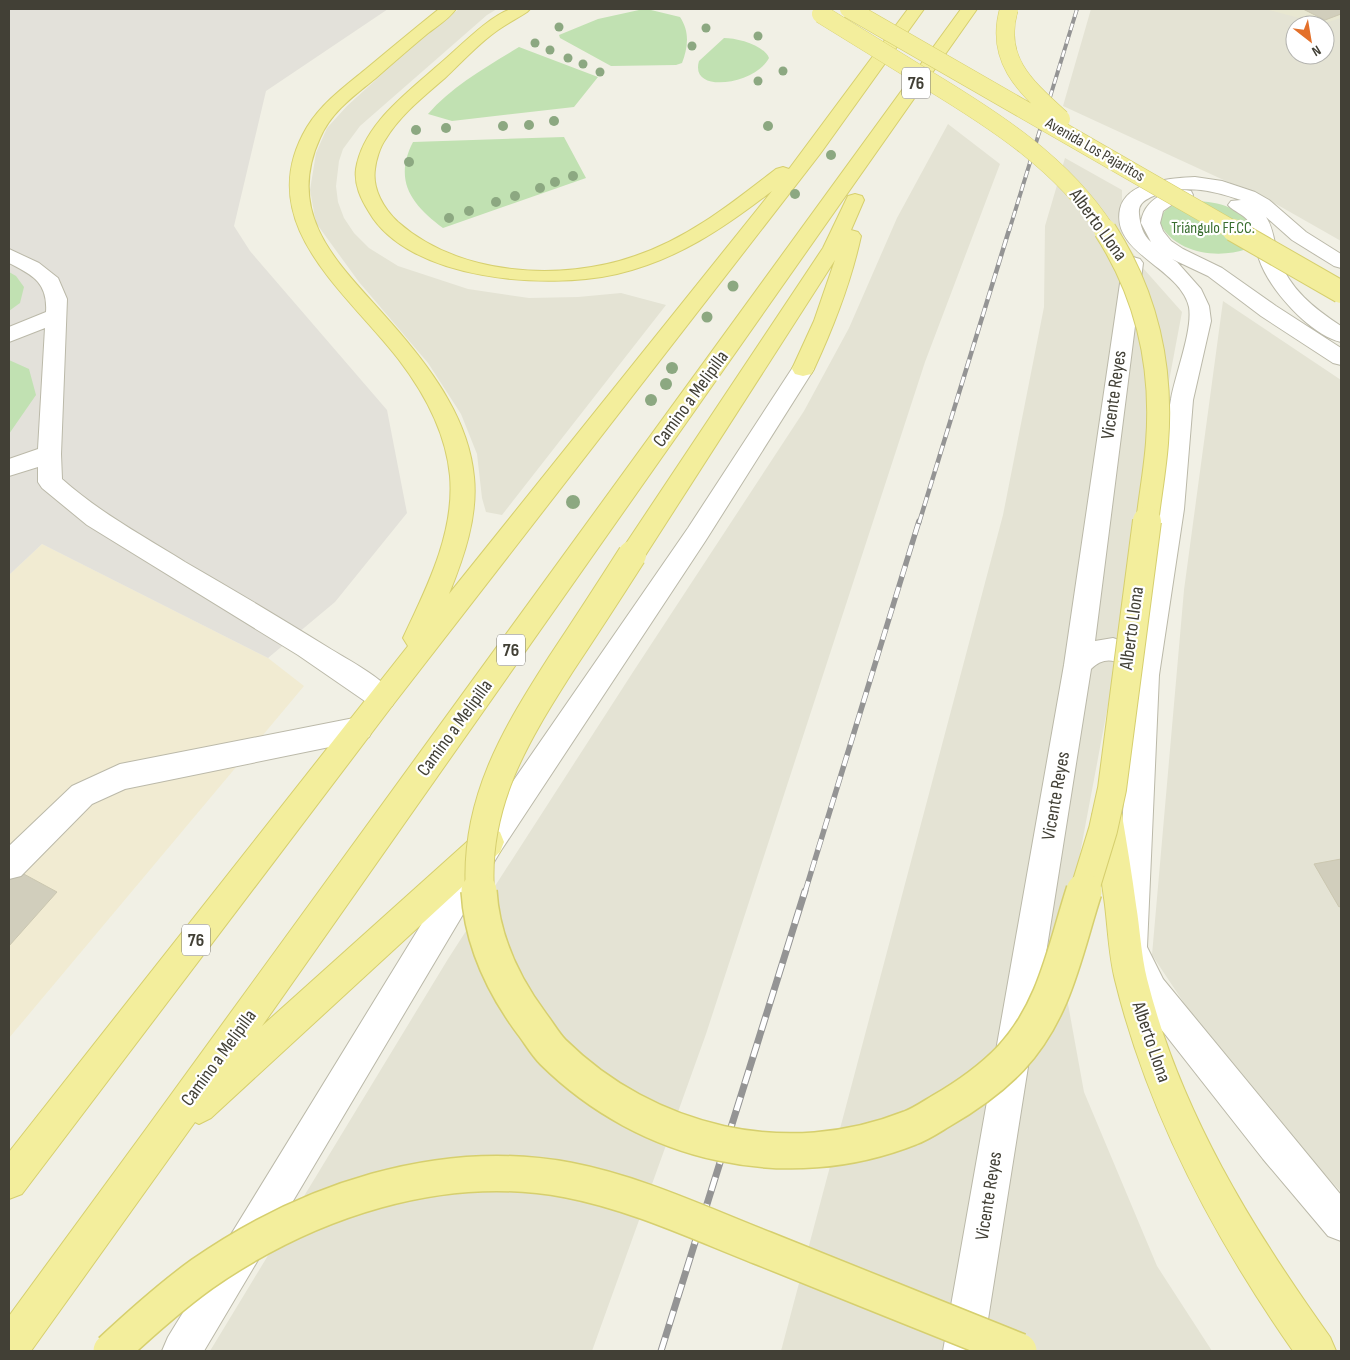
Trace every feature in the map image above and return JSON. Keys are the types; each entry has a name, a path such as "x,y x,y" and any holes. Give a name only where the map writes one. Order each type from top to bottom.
{"main road":[{"path":"382,698 411,649 450,556 457,529 460,503 462,478 459,455 454,434 443,410 427,384 393,338 325,260 313,241 305,224 300,206 300,166 311,136 323,118 352,88 448,9"},
{"path":"522,9 492,27 398,110 378,134 368,155 365,181 372,206 400,235 420,248 466,265 520,275 571,275 616,268 654,257 691,241 725,218 814,150"},
{"name":"Avenida Los Pajaritos","path":"848,9 1341,292"},
{"name":"76","path":"9,1181 382,698 814,150 916,9"},
{"name":"Camino a Melipilla","path":"9,1348 159,1142 969,9"},
{"path":"1009,9 1004,26 1004,43 1006,51 1021,77 1065,122 1124,167"},
{"name":"Alberto Llona","path":"814,10 989,116 1040,156 1060,175 1097,217 1129,269 1142,301 1158,371 1158,435 1107,815 1130,977 1159,1071 1181,1121 1235,1226 1273,1288 1316,1351"},
{"path":"803,370 821,327 848,250 863,158"},
{"path":"855,200 833,248 538,700 518,735 498,777 488,804 481,833 478,863 479,894 484,926 493,957 507,988 524,1018 546,1045 573,1071 602,1094 635,1114 670,1131 708,1142 758,1151 809,1152 859,1146 906,1131 949,1110 986,1082 1018,1050 1043,1015 1060,976 1070,936 1107,815"},
{"path":"159,1142 488,842"},
{"path":"111,1351 159,1307 218,1263 276,1229 336,1202 395,1185 449,1176 502,1174 554,1178 606,1189 1020,1351"}],"street":[{"path":"1341,262 1299,236 1274,213 1248,196 1222,187 1183,182 1156,188 1138,196 1131,204 1129,218 1154,254 1239,303 1341,371"},
{"path":"1341,335 1312,315 1287,291 1274,271 1264,228 1251,212 1228,201 1190,194 1164,200 1152,211 1150,218 1154,231 1159,240 1169,249 1210,269 1277,317 1341,358"},
{"name":"Vicente Reyes","path":"964,1351 1078,665 1154,254"},
{"name":"Alberto Llona","path":"1154,254 1191,289 1199,306 1200,321 1182,400 1172,509 1145,675 1131,948 1151,990 1276,1146 1341,1223"},
{"path":"9,255 32,267 51,282 56,299 49,454 50,482 99,522 336,665 382,698"},
{"path":"9,336 56,315"},
{"path":"182,1351 488,842 691,542 803,370"},
{"path":"9,468 49,454"},
{"path":"1078,665 1085,656 1094,651 1104,648 1115,649 1135,660 1142,667 1145,675"},
{"path":"10,866 82,795 120,777 359,728"}],"shaded area":[{"path":"9,9 388,9 266,91 234,226 250,251 387,410 407,513 335,602 268,658 42,544 9,575"},
{"path":"459,9 497,9 487,15 360,126 343,149 339,161 336,186 338,202 344,218 354,233 369,248 398,266 468,289 529,298 578,297 621,293 666,305 502,515 486,512 482,498 477,454 461,414 428,363 359,282 316,223 310,190 316,153 327,128 347,106 413,46"},
{"path":"1091,9 1341,9 1341,241 1276,204 1063,106"},
{"path":"1265,9 1341,9 1341,18 1335,20 1335,15 1288,15"},
{"path":"948,124 1000,164 925,362 706,1034 592,1351 210,1351 448,959 804,411 849,328 897,218"},
{"path":"1065,158 1122,190 1122,237 1143,268 1182,312 1060,960 1084,1092 1157,1266 1212,1351 781,1351 1003,515 1044,307 1045,226"},
{"path":"1223,301 1341,380 1341,1192 1222,1060 1152,955 1184,590"},
{"path":"42,544 268,658 304,686 9,1038 9,575"}],"green space":[{"path":"639,10 651,10 680,17 687,34 686,51 682,63 676,65 611,66 560,38 559,35 598,19"},
{"path":"724,38 736,39 756,46 762,49 769,58 762,67 739,79 713,82 704,79 699,72 699,61"},
{"path":"519,47 598,77 574,107 452,121 428,114 448,94 483,69"},
{"path":"564,137 586,178 443,228 422,210 409,191 405,169 407,156 413,142"},
{"name":"Triángulo FF.CC.","path":"1193,201 1221,204 1242,215 1256,229 1247,249 1224,254 1199,252 1187,248 1167,234 1160,224 1163,213 1176,204"},
{"path":"9,272 16,276 24,287 20,303 9,311"},
{"path":"9,360 29,369 36,395 9,434"}],"building":[{"path":"1303,9 1341,9 1341,14 1335,16 1315,15"},
{"path":"1341,859 1341,906 1339,907 1314,864"},
{"path":"9,866 57,892 9,946"}],"railway":[{"path":"1009,231 1077,9"},
{"path":"919,523 1009,230"},
{"path":"805,892 919,521"},
{"path":"661,1351 805,891"}]}
